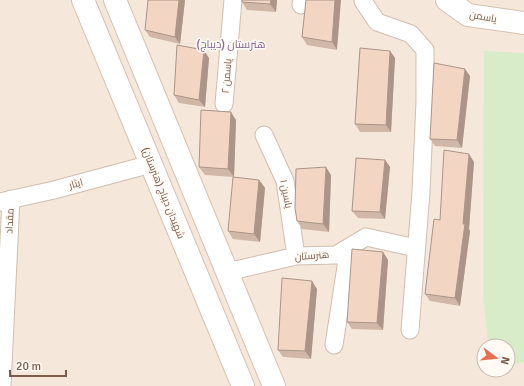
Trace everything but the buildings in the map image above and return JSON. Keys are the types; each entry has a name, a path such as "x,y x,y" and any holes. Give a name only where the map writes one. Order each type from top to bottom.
{"main road":[{"name":"شهیدان دیباج (هنرستان)","path":"83,0 243,386"},
{"path":"115,0 227,272 268,384"},
{"name":"یاسمن","path":"447,0 468,15 524,23"}],"street":[{"name":"یاسمن ۲","path":"224,104 233,0"},
{"path":"363,0 377,22 411,34 425,50 421,192 410,330"},
{"name":"یاسین ۱","path":"264,135 285,181 296,256"},
{"name":"ایثار","path":"6,201 54,190 151,164"},
{"name":"مقداد","path":"2,386 6,201"},
{"name":"هنرستان","path":"227,272 296,256 336,254 366,237 416,248"},
{"path":"334,345 349,247"}],"shaded area":[{"path":"0,0 524,0 524,386 0,386"}],"green space":[{"path":"484,51 524,53 524,362 516,364 516,338 487,338 483,293"}],"district":[{"name":"(هنرستان (دیباج","path":"231,44"}]}
